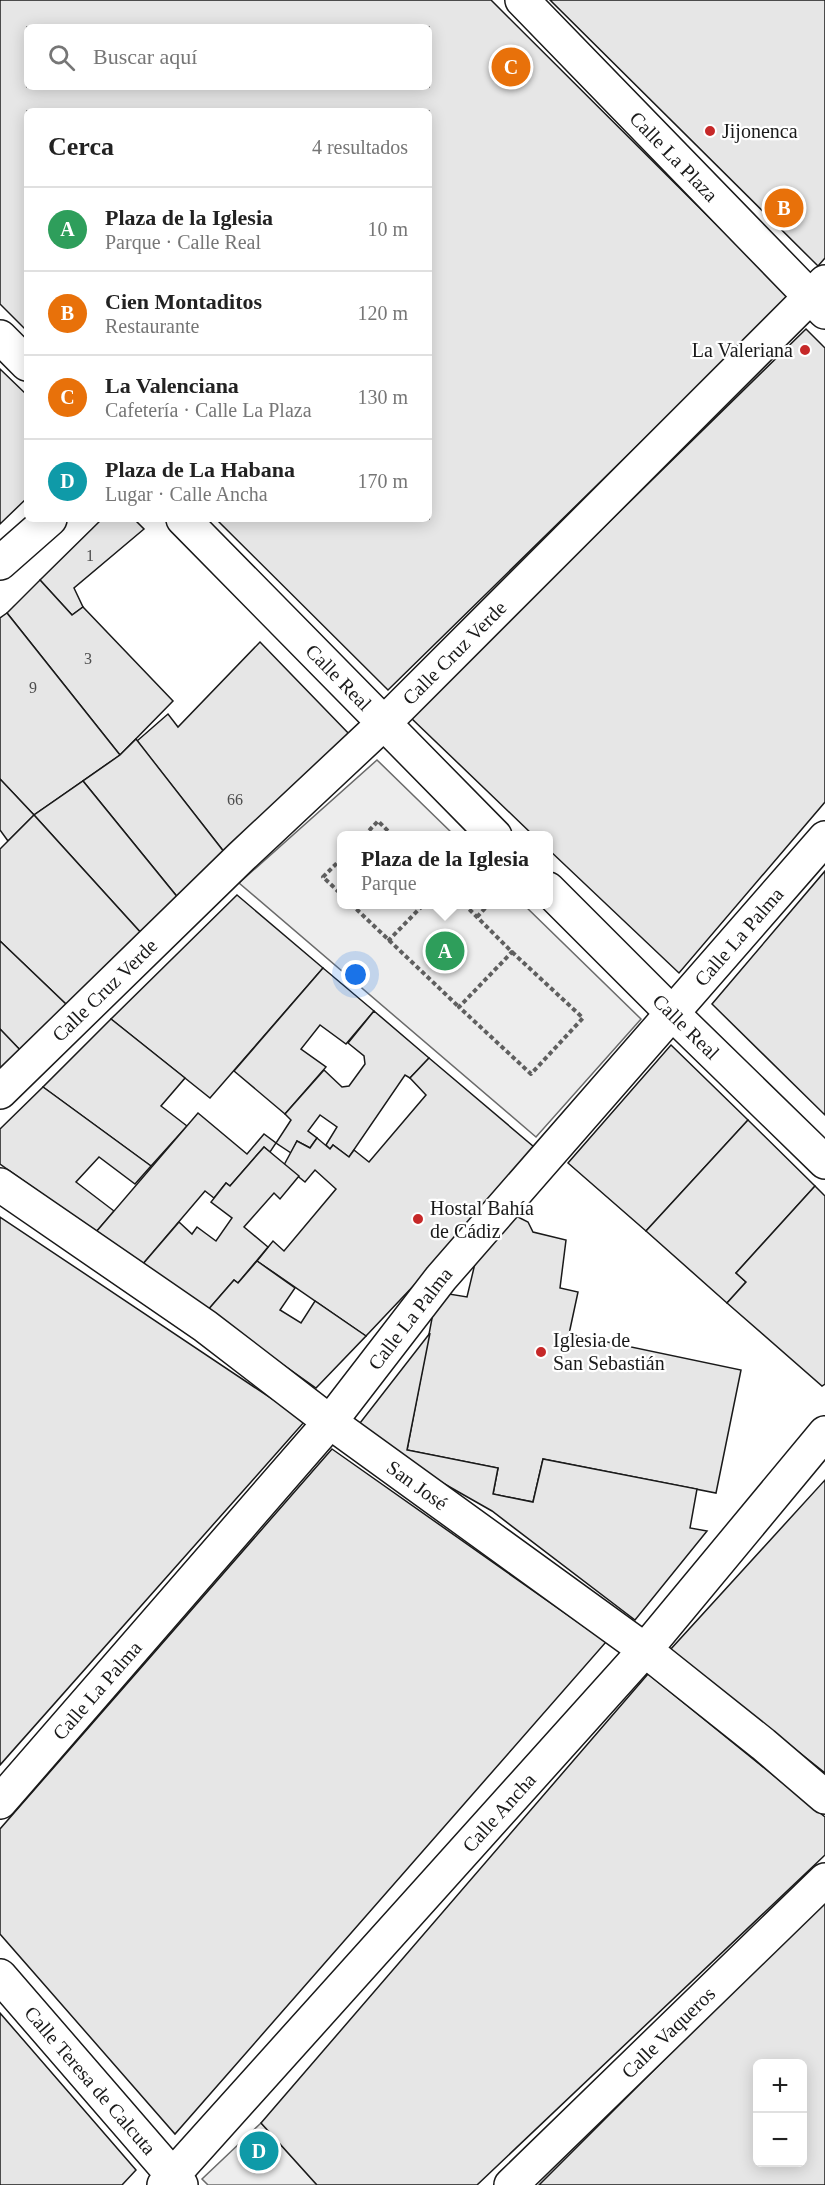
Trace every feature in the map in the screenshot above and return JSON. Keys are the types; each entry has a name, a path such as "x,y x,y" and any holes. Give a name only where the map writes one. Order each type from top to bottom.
{"street":[{"name":"Calle La Plaza","path":"522,0 820,297"},
{"name":"Calle Cruz Verde","path":"0,1092 241,857 384,723 820,297"},
{"path":"0,337 24,361"},
{"path":"0,563 47,522"},
{"name":"Calle Real","path":"186,522 490,831"},
{"name":"Calle La Palma","path":"0,1802 330,1422 441,1278 825,838"},
{"name":"Calle Real","path":"553,893 825,1162"},
{"name":"San José","path":"0,1185 206,1326 330,1422 645,1650 763,1744 825,1797"},
{"name":"Calle Ancha","path":"173,2182 645,1650 825,1433"},
{"name":"Calle Vaqueros","path":"511,2185 825,1880"},
{"name":"Calle Teresa de Calcuta","path":"0,1976 173,2182"}],"path":[{"path":"369,831 378,821 388,831"},
{"path":"337,863 323,877 337,890"},
{"path":"356,909 531,1074 583,1018 469,909"},
{"path":"388,941 419,909"},
{"path":"477,917 484,909"},
{"path":"459,1007 512,952"}],"shaded area":[{"path":"377,760 450,831 337,831 337,909 528,909 641,1019 536,1137 239,883"},
{"path":"261,2123 317,2185 208,2185 202,2179"}],"building":[{"path":"0,0 491,0 789,297 388,690 219,522 432,522 432,108 24,108 24,328 0,304"},
{"path":"550,0 825,0 825,258 818,266"},
{"path":"806,329 825,348 825,802 679,973 553,854 553,831 529,831 410,717"},
{"path":"0,369 24,392 24,501 0,524"},
{"path":"99,522 137,522 144,529 74,588 83,607 72,615 40,580"},
{"path":"40,580 72,615 83,607 173,701 120,755 7,613"},
{"path":"7,613 120,755 34,815 0,779 0,618"},
{"path":"260,642 352,737 228,857 137,741 168,714 178,727"},
{"path":"136,739 228,857 179,899 83,781 120,755"},
{"path":"0,779 34,815 8,841 0,830"},
{"path":"83,781 179,899 142,934 34,815"},
{"path":"34,815 142,934 68,1006 0,941 0,849"},
{"path":"825,871 825,1115 712,1004"},
{"path":"237,895 323,968 210,1098 111,1019"},
{"path":"0,941 68,1006 23,1053 0,1029"},
{"path":"323,968 374,1011 346,1044 320,1025 301,1049 326,1067 285,1114 234,1071"},
{"path":"374,1011 429,1058 410,1078 405,1075 349,1157 333,1145 330,1149 326,1145 337,1127 320,1115 308,1131 317,1138 310,1148 297,1141 291,1153 276,1143 291,1120 285,1114 324,1070 342,1087 349,1086 365,1064 364,1056 348,1043"},
{"path":"111,1019 185,1078 161,1106 187,1126 151,1166 43,1087"},
{"path":"0,1029 23,1053 0,1075"},
{"path":"671,1045 748,1120 646,1231 568,1163"},
{"path":"429,1058 540,1152 366,1336 257,1261 273,1241 284,1251 336,1189 315,1170 305,1182 284,1165 297,1141 310,1148 317,1138 330,1149 333,1145 349,1157 354,1150 369,1162 426,1095 410,1078"},
{"path":"43,1087 151,1166 135,1184 99,1157 76,1182 114,1211 96,1232 0,1164 0,1129"},
{"path":"198,1113 247,1154 264,1134 276,1143 270,1152 264,1147 230,1186 226,1183 214,1198 205,1191 142,1265 96,1232"},
{"path":"748,1120 815,1186 736,1273 746,1282 727,1303 646,1231"},
{"path":"264,1147 299,1176 280,1199 274,1193 244,1227 268,1247 238,1283 234,1280 207,1311 142,1265 179,1222 192,1234 197,1227 216,1241 232,1218 211,1202 226,1183 230,1186"},
{"path":"815,1186 825,1196 825,1384 822,1386 727,1303 746,1282 736,1273"},
{"name":"Iglesia de San Sebastián","path":"516,1216 528,1222 533,1232 566,1240 560,1288 578,1292 569,1334 741,1370 716,1493 543,1459 533,1502 493,1494 498,1468 407,1450 437,1292 467,1297 477,1255"},
{"path":"0,1217 305,1421 0,1765"},
{"path":"257,1261 295,1288 280,1310 301,1323 315,1301 366,1336 316,1388 207,1311 234,1280 238,1283"},
{"path":"430,1333 407,1450 498,1468 493,1494 533,1502 543,1459 697,1489 690,1528 707,1531 635,1620 492,1511 353,1432"},
{"path":"332,1449 606,1642 175,2134 0,1934 0,1829"},
{"path":"825,1480 825,1773 670,1650"},
{"path":"648,1674 825,1817 825,1855 477,2185 317,2185 261,2123"},
{"path":"825,1899 825,2185 539,2185"},
{"path":"0,2013 136,2170 122,2185 0,2185"}],"place":[{"name":"La Valenciana","path":"511,67"},
{"name":"Jijonenca","path":"710,131"},
{"name":"Cien Montaditos","path":"784,208"},
{"name":"La Valeriana","path":"805,350"},
{"name":"Plaza de la Iglesia","path":"445,951"},
{"name":"Hostal Bahía de Cádiz","path":"418,1219"},
{"name":"Iglesia de San Sebastián","path":"541,1352"},
{"name":"Plaza de La Habana","path":"259,2151"}]}
